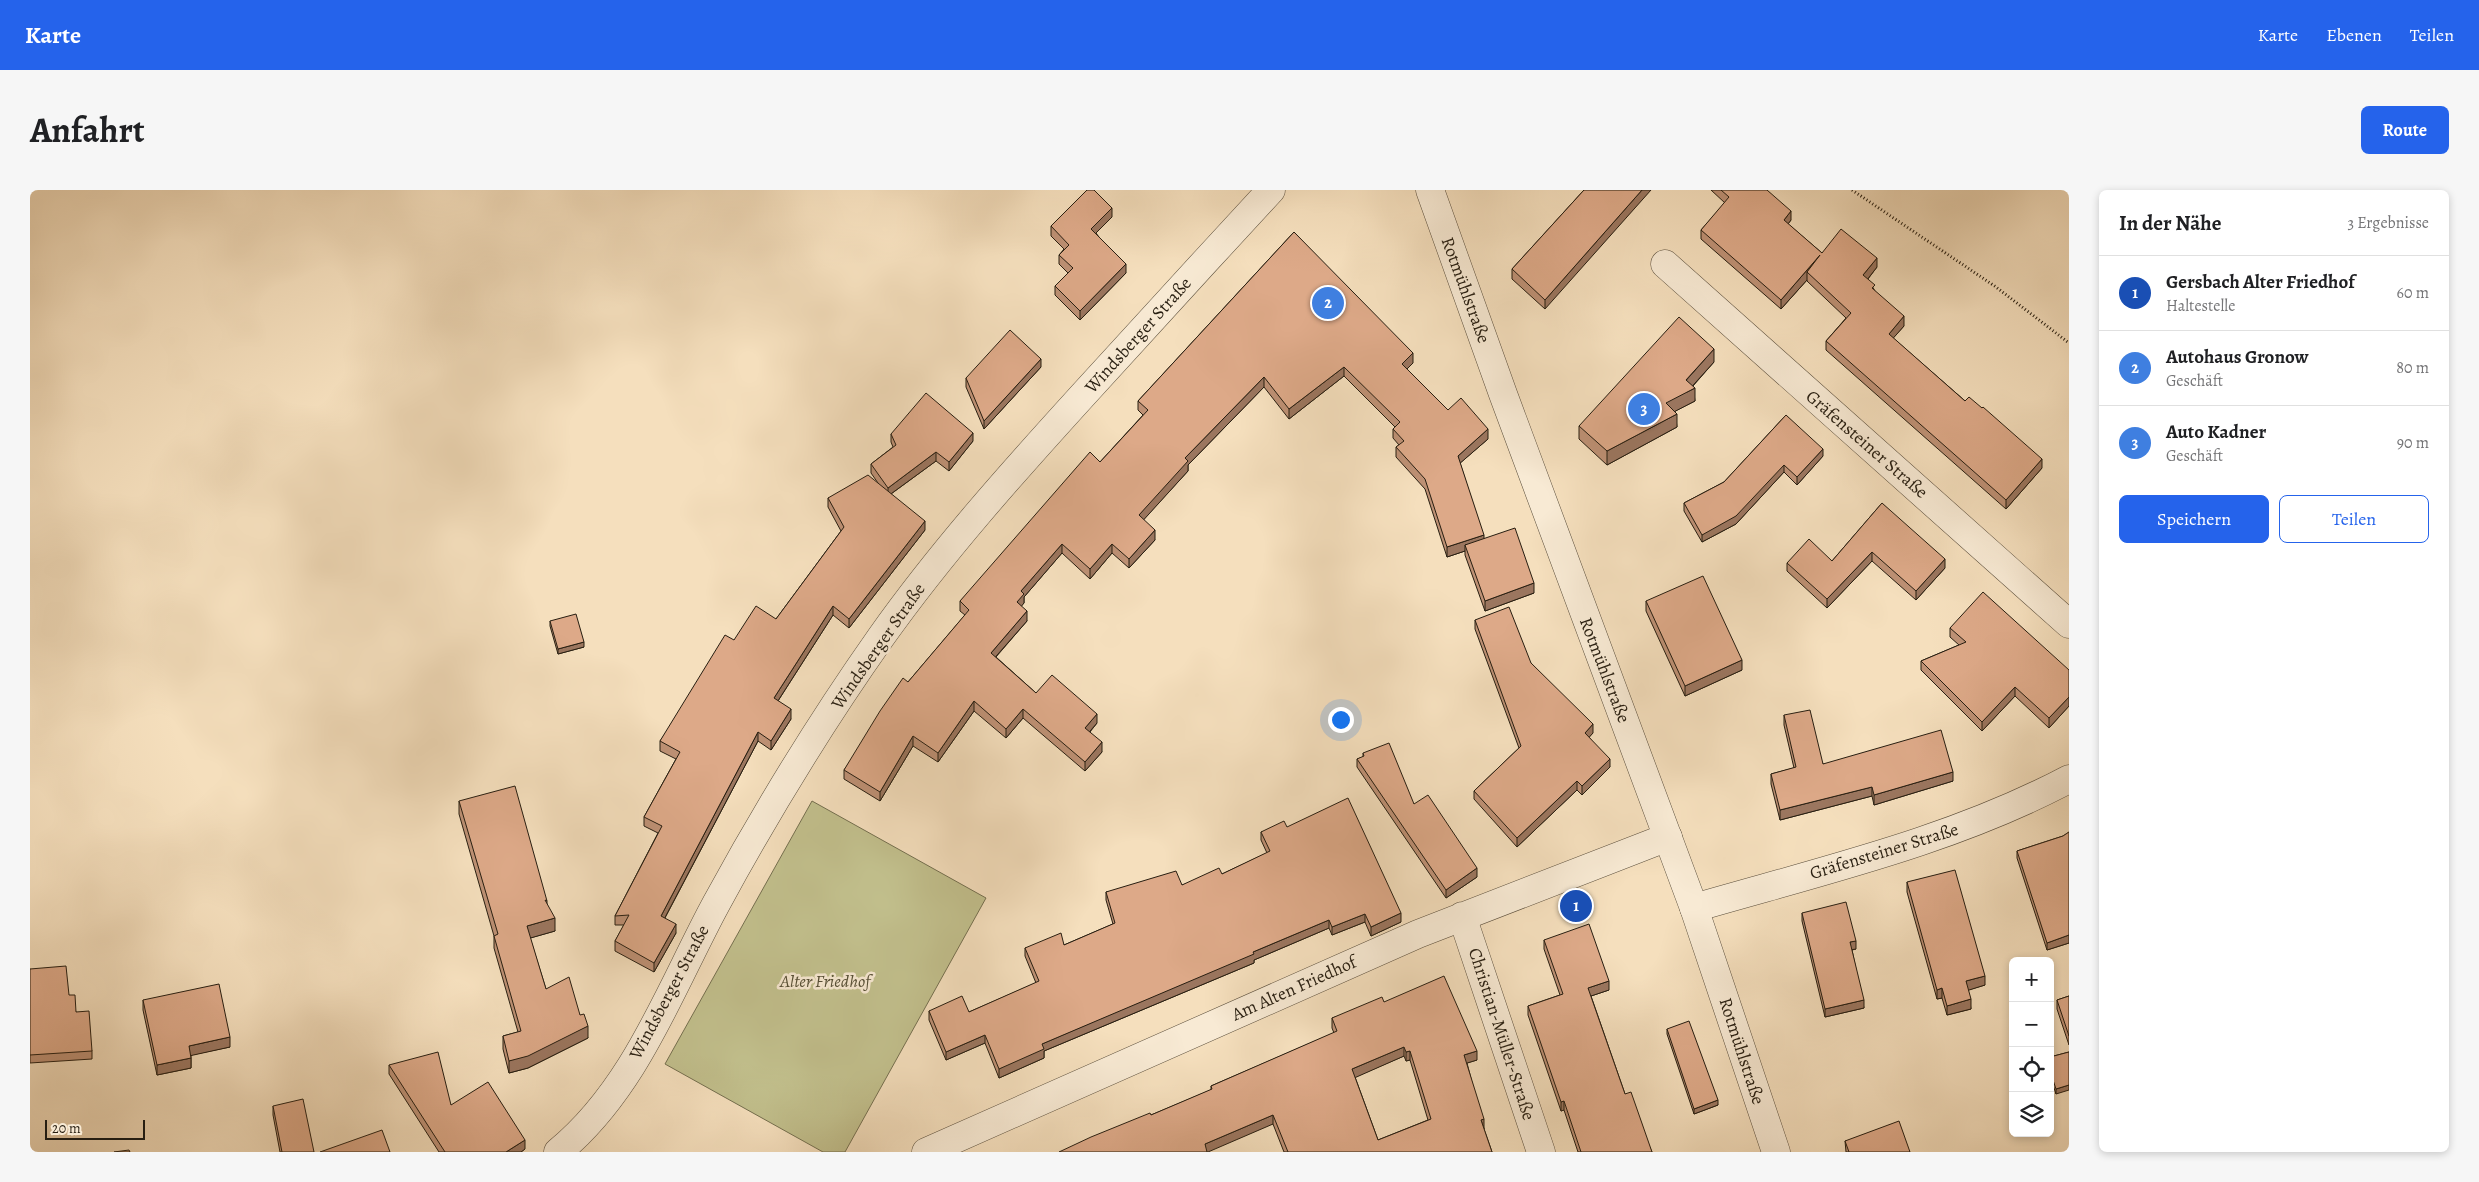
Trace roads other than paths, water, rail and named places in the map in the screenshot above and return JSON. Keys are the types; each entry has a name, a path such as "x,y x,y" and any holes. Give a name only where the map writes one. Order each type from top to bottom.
{"street":[{"name":"Windsberger Straße","path":"558,1152 587,1124 614,1091 648,1037 715,906 759,826 797,763 881,637 1021,463 1271,190"},
{"name":"Rotmühlstraße","path":"1430,190 1506,403 1694,908 1776,1152"},
{"name":"Gräfensteiner Straße","path":"1665,264 2069,624"},
{"name":"Gräfensteiner Straße","path":"1694,908 1941,835 2013,807 2069,779"},
{"name":"Am Alten Friedhof","path":"926,1152 1231,1015 1462,916 1668,837"},
{"name":"Christian-Müller-Straße","path":"1462,916 1541,1152"}],"place":[{"name":"Autohaus Gronow","path":"1328,303"},
{"name":"Auto Kadner","path":"1644,409"},
{"name":"Gersbach Alter Friedhof","path":"1576,906"}],"park label":[{"name":"Alter Friedhof","path":"825,981"}]}
